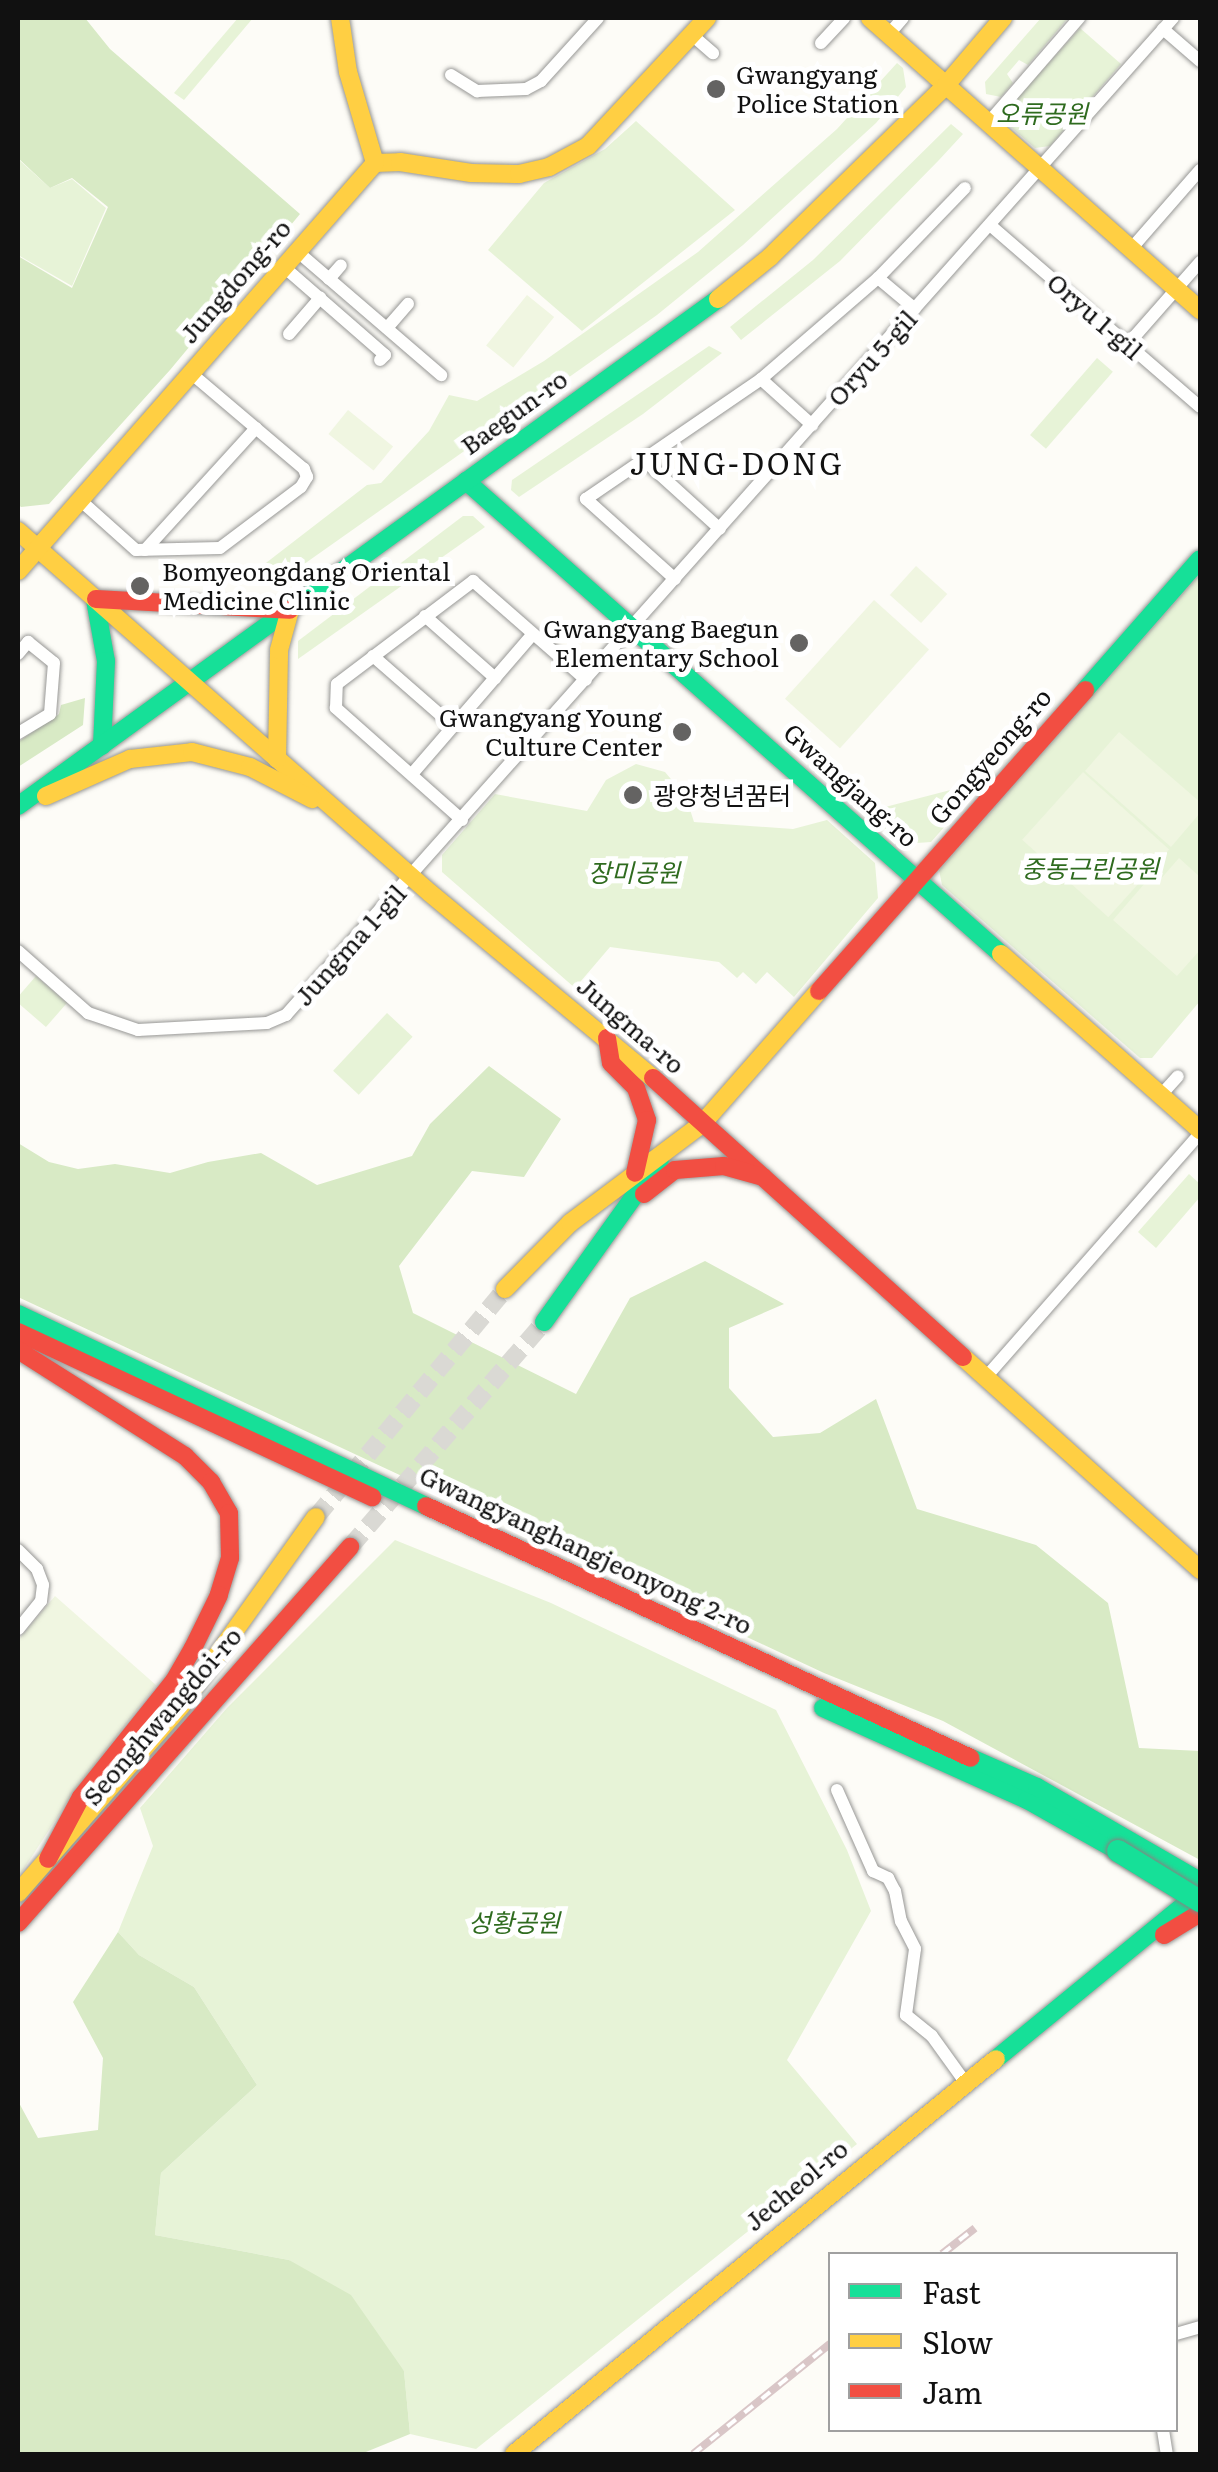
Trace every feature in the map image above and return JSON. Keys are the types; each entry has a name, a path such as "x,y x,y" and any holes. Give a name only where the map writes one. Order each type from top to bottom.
{"main road":[{"path":"340,18 348,72 375,163 404,162 471,173 520,174 549,167 588,146 699,26"},
{"path":"870,18 896,26 946,85 1200,310"},
{"name":"Baegun-ro","path":"18,807 770,257 946,85 1004,18"},
{"name":"Jungdong-ro","path":"18,570 375,163"},
{"name":"Gwangjang-ro","path":"466,481 1200,1131"},
{"name":"Jungma-ro","path":"18,531 412,877 607,1038 1200,1570"},
{"name":"Gongyeong-ro","path":"702,1124 1200,559"},
{"path":"102,746 106,661 95,600 290,610 279,650 276,759"},
{"path":"18,807 130,759 192,752 250,767 336,811"},
{"path":"607,1038 611,1063 636,1088 647,1120 635,1174"},
{"path":"505,1289 570,1223 702,1124"},
{"path":"544,1322 635,1201 662,1157"},
{"path":"635,1201 675,1170 724,1166 764,1178"},
{"name":"Gwangyanghangjeonyong 2-ro","path":"18,1314 814,1688 1038,1787 1124,1845"},
{"name":"Gwangyanghangjeonyong 2-ro","path":"18,1332 1124,1845"},
{"path":"18,1350 185,1456 211,1482 229,1514 230,1558 218,1595 192,1648 174,1682 81,1798 48,1858"},
{"name":"Seonghwangdoi-ro","path":"18,1893 180,1706 316,1517"},
{"name":"Seonghwangdoi-ro","path":"18,1923 350,1547"},
{"path":"1124,1845 1200,1881"},
{"path":"1124,1845 1200,1902"},
{"name":"Jecheol-ro","path":"514,2454 964,2082 1117,1964 1200,1892"},
{"name":"Jecheol-ro","path":"1117,1964 1200,1912"}],"street":[{"path":"451,76 477,91 526,89 541,81 598,18"},
{"path":"822,43 844,18"},
{"path":"989,122 1080,18"},
{"path":"1168,23 1200,60"},
{"name":"Oryu 5-gil","path":"412,877 1168,23"},
{"path":"699,26 712,52"},
{"path":"1131,249 1200,170"},
{"path":"675,579 586,499 761,379 878,278 965,188"},
{"name":"Oryu 1-gil","path":"990,224 1200,407"},
{"path":"291,260 329,279 441,374"},
{"path":"291,260 320,298 385,355 380,360"},
{"path":"1128,344 1200,262"},
{"path":"329,279 341,265"},
{"path":"878,278 915,309"},
{"path":"289,334 320,298"},
{"path":"387,328 408,304"},
{"path":"80,500 136,550 220,548 300,487 307,477 304,469 192,373"},
{"path":"761,379 812,425"},
{"path":"145,550 256,428"},
{"path":"645,461 720,529"},
{"path":"462,820 336,708 337,684 473,580 586,680"},
{"path":"425,616 495,678"},
{"path":"412,774 533,634"},
{"path":"18,654 28,642 54,662 50,714 18,733"},
{"path":"373,656 453,726"},
{"name":"Jungma 1-gil","path":"18,951 88,1014 110,1023 138,1030 267,1024 286,1015 412,877"},
{"path":"1161,1095 1178,1076"},
{"path":"986,1377 1200,1131"},
{"path":"18,1550 37,1569 43,1594 18,1630"},
{"path":"837,1790 873,1870 888,1878 895,1891 901,1921 916,1949 906,2015 932,2036 964,2082"}],"green space":[{"path":"18,18 85,18 110,49 300,214 170,370 49,504 21,507 18,256 72,288 108,207 72,178 50,188 18,158"},
{"path":"238,18 253,18 184,100 174,93"},
{"path":"1041,18 1068,18 1028,65 1019,60 1007,74 1013,83 1001,97 986,94 985,82"},
{"name":"오류공원","path":"1080,28 1121,64 1050,146 1035,148 1006,123 1006,111"},
{"path":"897,63 903,68 906,87 876,123 743,245 657,315 290,574 254,578 262,566 367,485 381,483 429,431 449,395 477,401 544,361 698,252 837,129"},
{"path":"636,121 735,210 582,331 488,250 544,183 605,149"},
{"path":"951,124 963,134 939,160 840,261 741,340 730,327 813,260"},
{"path":"18,159 50,188 72,179 106,208 72,286 18,255"},
{"path":"527,295 554,317 513,368 486,346"},
{"path":"709,346 722,353 643,414 519,497 511,490 512,480"},
{"path":"1097,358 1113,372 1046,449 1030,435"},
{"path":"348,410 393,447 374,471 328,434"},
{"path":"463,516 473,516 485,527 298,659 298,641"},
{"path":"916,566 947,594 921,623 890,595"},
{"name":"중동근린공원","path":"1200,574 1200,1001 1152,1058 1140,1058 942,885 939,870"},
{"path":"874,600 929,650 840,748 785,699"},
{"path":"85,698 83,725 18,767 18,742 59,714 61,705"},
{"path":"1119,732 1200,802 1200,813 1171,847 1085,771"},
{"name":"장미공원","path":"636,764 665,772 686,797 694,822 793,829 827,820 875,863 878,898 794,997 767,972 756,984 743,972 737,978 719,962 610,947 575,988 442,872 442,855 495,794 587,811 606,780"},
{"path":"1083,772 1169,850 1108,917 1022,840"},
{"path":"985,781 931,842 903,844 866,812"},
{"path":"1179,858 1200,877 1200,950 1177,976 1113,920 1152,875 1159,881"},
{"path":"36,976 67,1003 46,1027 18,1003 18,997"},
{"path":"387,1013 413,1037 359,1095 333,1071"},
{"path":"489,1066 561,1119 524,1177 472,1171 399,1266 413,1313 576,1394 630,1298 705,1261 784,1304 729,1328 729,1388 773,1437 820,1433 876,1399 917,1509 1036,1545 1108,1603 1139,1748 1200,1751 1200,1860 943,1721 824,1673 18,1297 18,1143 49,1162 78,1169 115,1164 170,1173 261,1153 317,1185 412,1156 430,1124"},
{"path":"1189,1174 1200,1184 1200,1197 1156,1248 1138,1232"},
{"name":"성황공원","path":"395,1540 551,1603 776,1710 847,1850 871,1911 787,2060 857,2144 476,2449 410,2434 404,2371 289,2260 155,2235 161,2173 257,2085 194,1987 139,1955 118,1932 153,1846 140,1808 227,1708"},
{"path":"55,1596 156,1685 71,1796 18,1878 18,1640"},
{"path":"118,1932 139,1955 194,1987 257,2085 161,2173 155,2235 289,2260 351,2295 404,2371 410,2434 361,2454 18,2454 18,2101 38,2138 98,2130 103,2058 73,2002"}],"tunnel":[{"path":"316,1517 505,1289"},
{"path":"350,1547 544,1322"}],"railway":[{"path":"945,2252 975,2228"},
{"path":"693,2454 828,2346"}],"traffic: fast":[{"path":"18,806 718,299"},
{"path":"466,481 1001,954"},
{"path":"1085,690 1200,559"},
{"path":"95,600 106,661 102,746"},
{"path":"544,1322 660,1160"},
{"path":"18,1314 426,1506"},
{"path":"823,1708 1027,1800 1118,1851"},
{"path":"971,1758 1037,1787 1200,1881"},
{"path":"1118,1851 1200,1901"},
{"path":"996,2059 1200,1892"}],"traffic: slow":[{"path":"18,571 375,163 348,72 340,18"},
{"path":"375,163 400,162 471,173 519,174 549,167 588,146 707,18"},
{"path":"870,18 1200,310"},
{"path":"718,299 770,257 946,85 1003,18"},
{"path":"18,531 430,893 653,1078"},
{"path":"277,759 279,650 290,610"},
{"path":"46,796 130,759 192,752 250,767 312,799"},
{"path":"1001,954 1200,1130"},
{"path":"505,1289 570,1223 702,1124 819,991"},
{"path":"963,1357 1200,1570"},
{"path":"18,1893 181,1706 316,1517"},
{"path":"514,2454 996,2059"}],"traffic: jam":[{"path":"96,599 290,610"},
{"path":"819,991 1085,690"},
{"path":"607,1038 611,1063 636,1088 647,1120 635,1173"},
{"path":"653,1078 963,1357"},
{"path":"644,1194 675,1170 724,1166 763,1177"},
{"path":"18,1332 372,1497"},
{"path":"18,1350 185,1456 211,1482 229,1513 230,1558 219,1595 193,1648 174,1681 81,1797 48,1859"},
{"path":"426,1506 971,1758"},
{"path":"18,1923 350,1547"},
{"path":"1164,1935 1200,1913"}],"place":[{"name":"Gwangyang Police Station","path":"716,89"},
{"name":"Bomyeongdang Oriental Medicine Clinic","path":"140,586"},
{"name":"Gwangyang Baegun Elementary School","path":"799,643"},
{"name":"Gwangyang Young Culture Center","path":"682,732"},
{"name":"광양청년꿈터","path":"633,795"}],"district":[{"name":"JUNG-DONG","path":"737,462"}]}
